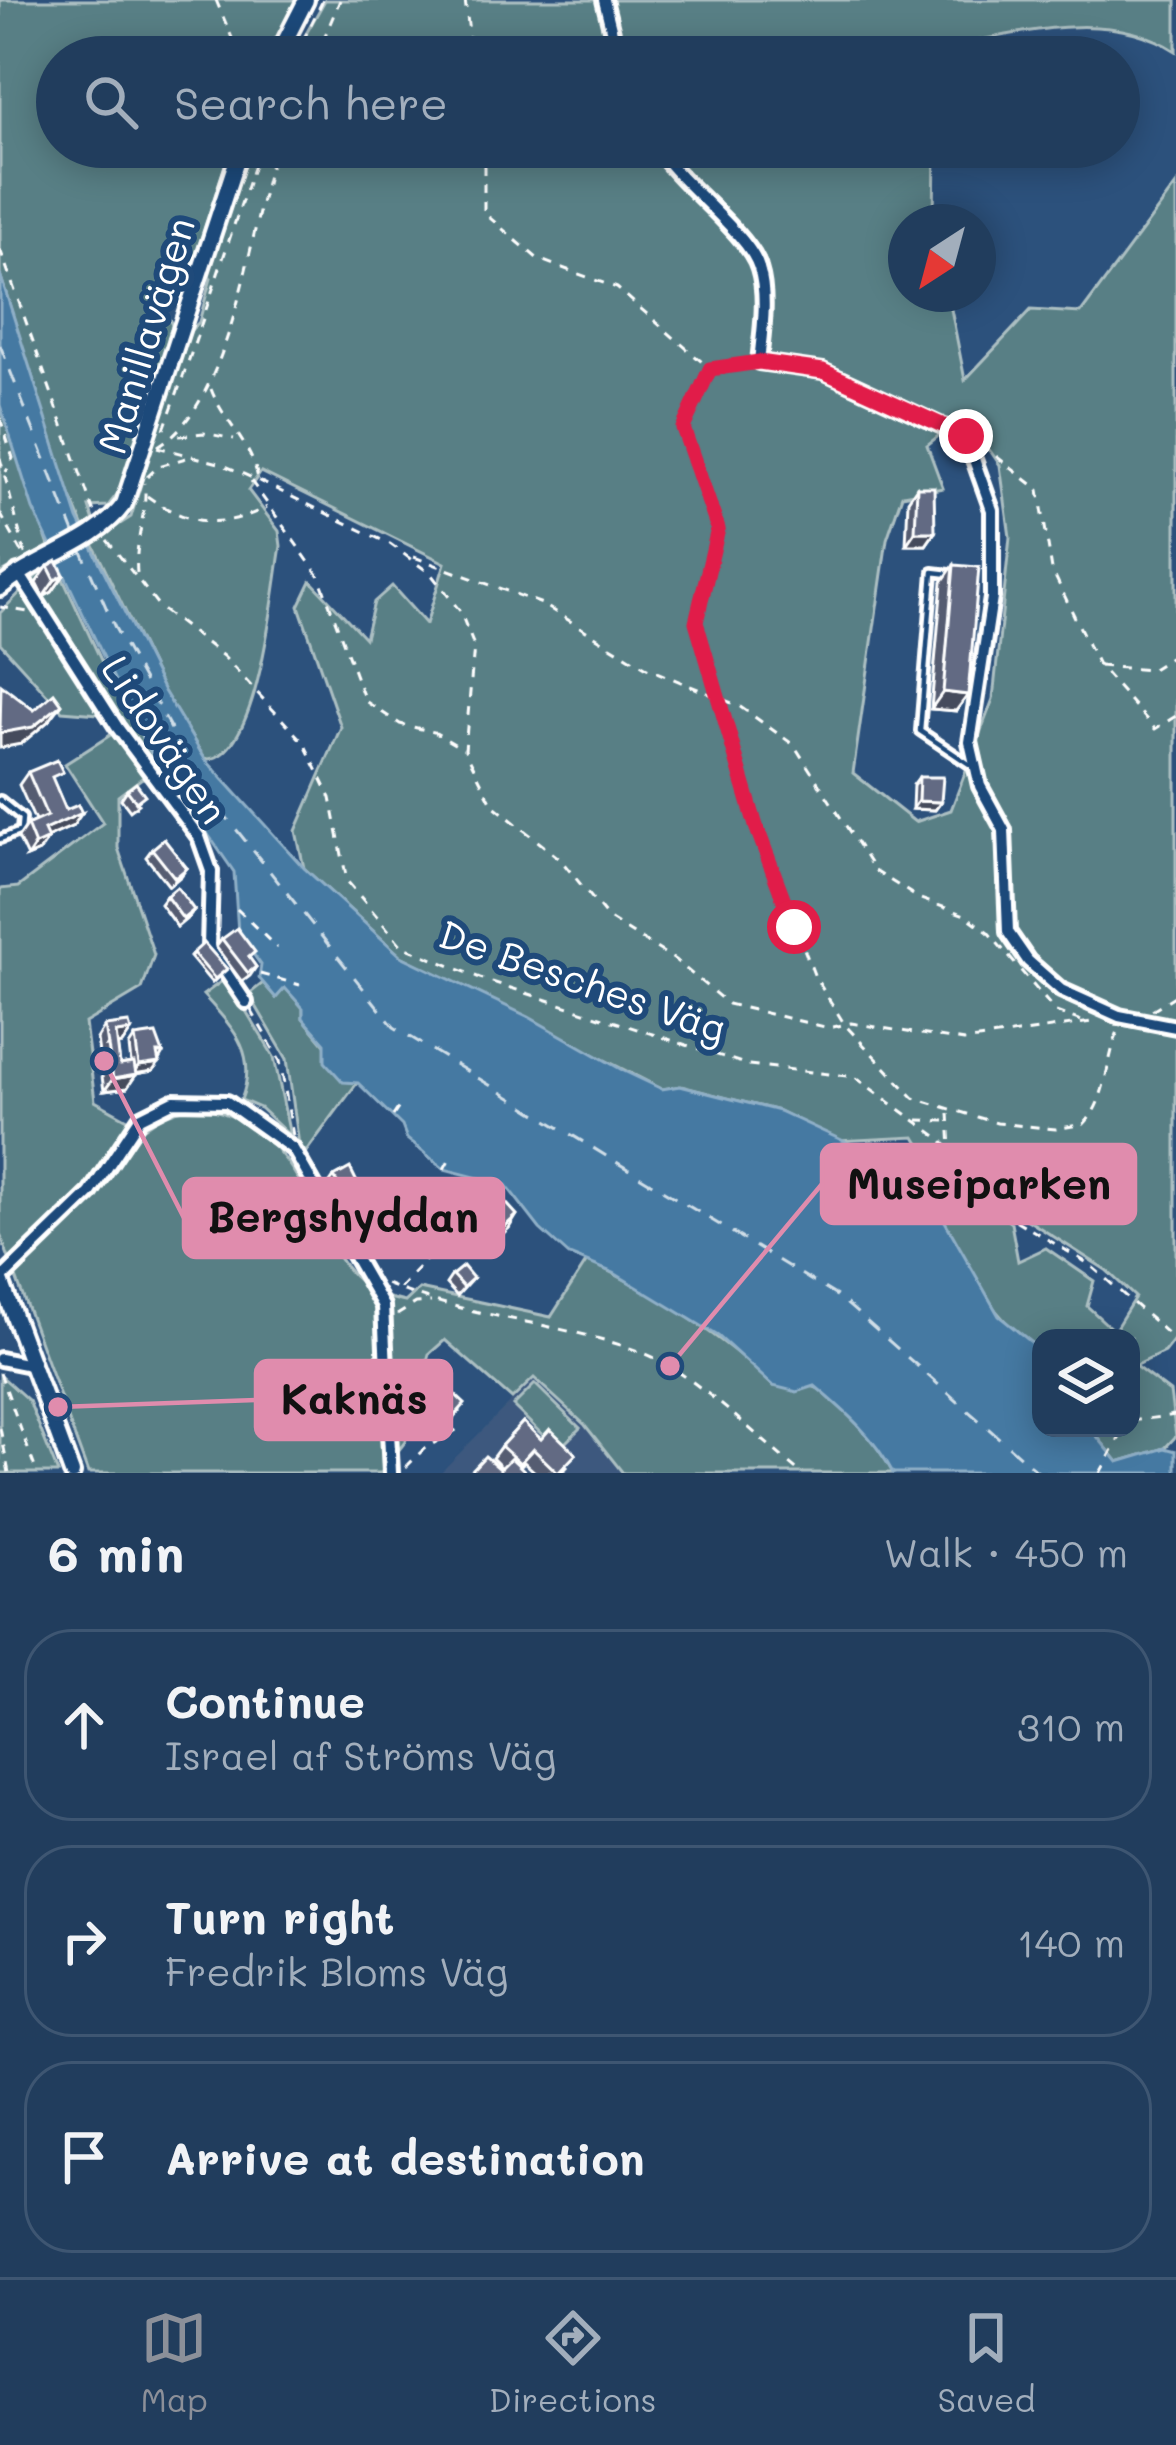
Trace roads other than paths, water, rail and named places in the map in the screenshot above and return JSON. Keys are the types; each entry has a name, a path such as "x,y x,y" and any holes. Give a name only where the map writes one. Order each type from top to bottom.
{"street":[{"path":"288,36 306,0"},
{"path":"604,0 613,36"},
{"name":"Manillavägen","path":"27,564 99,532 139,480 141,456 234,168"},
{"path":"674,168 703,205 748,248 759,268 759,362 823,371 966,436 992,510 992,576 970,742 973,766 1004,830 1002,868 1012,939 1052,985 1122,1021 1176,1027"},
{"path":"0,588 27,564"},
{"name":"Lidovägen","path":"27,564 51,619 117,728 199,837 211,871 209,947 246,1002"},
{"path":"72,1473 0,1278 90,1192 133,1126 159,1107 200,1097 226,1102 293,1150 383,1306 391,1473"},
{"path":"0,1359 30,1365"}],"lane":[{"path":"952,574 932,572 920,731 973,766"},
{"path":"972,575 992,576"},
{"path":"0,800 22,818 21,831 0,839"}],"place":[{"name":"Bergshyddan","path":"104,1061"},
{"name":"Museiparken","path":"670,1366"},
{"name":"Kaknäs","path":"58,1407"}]}
